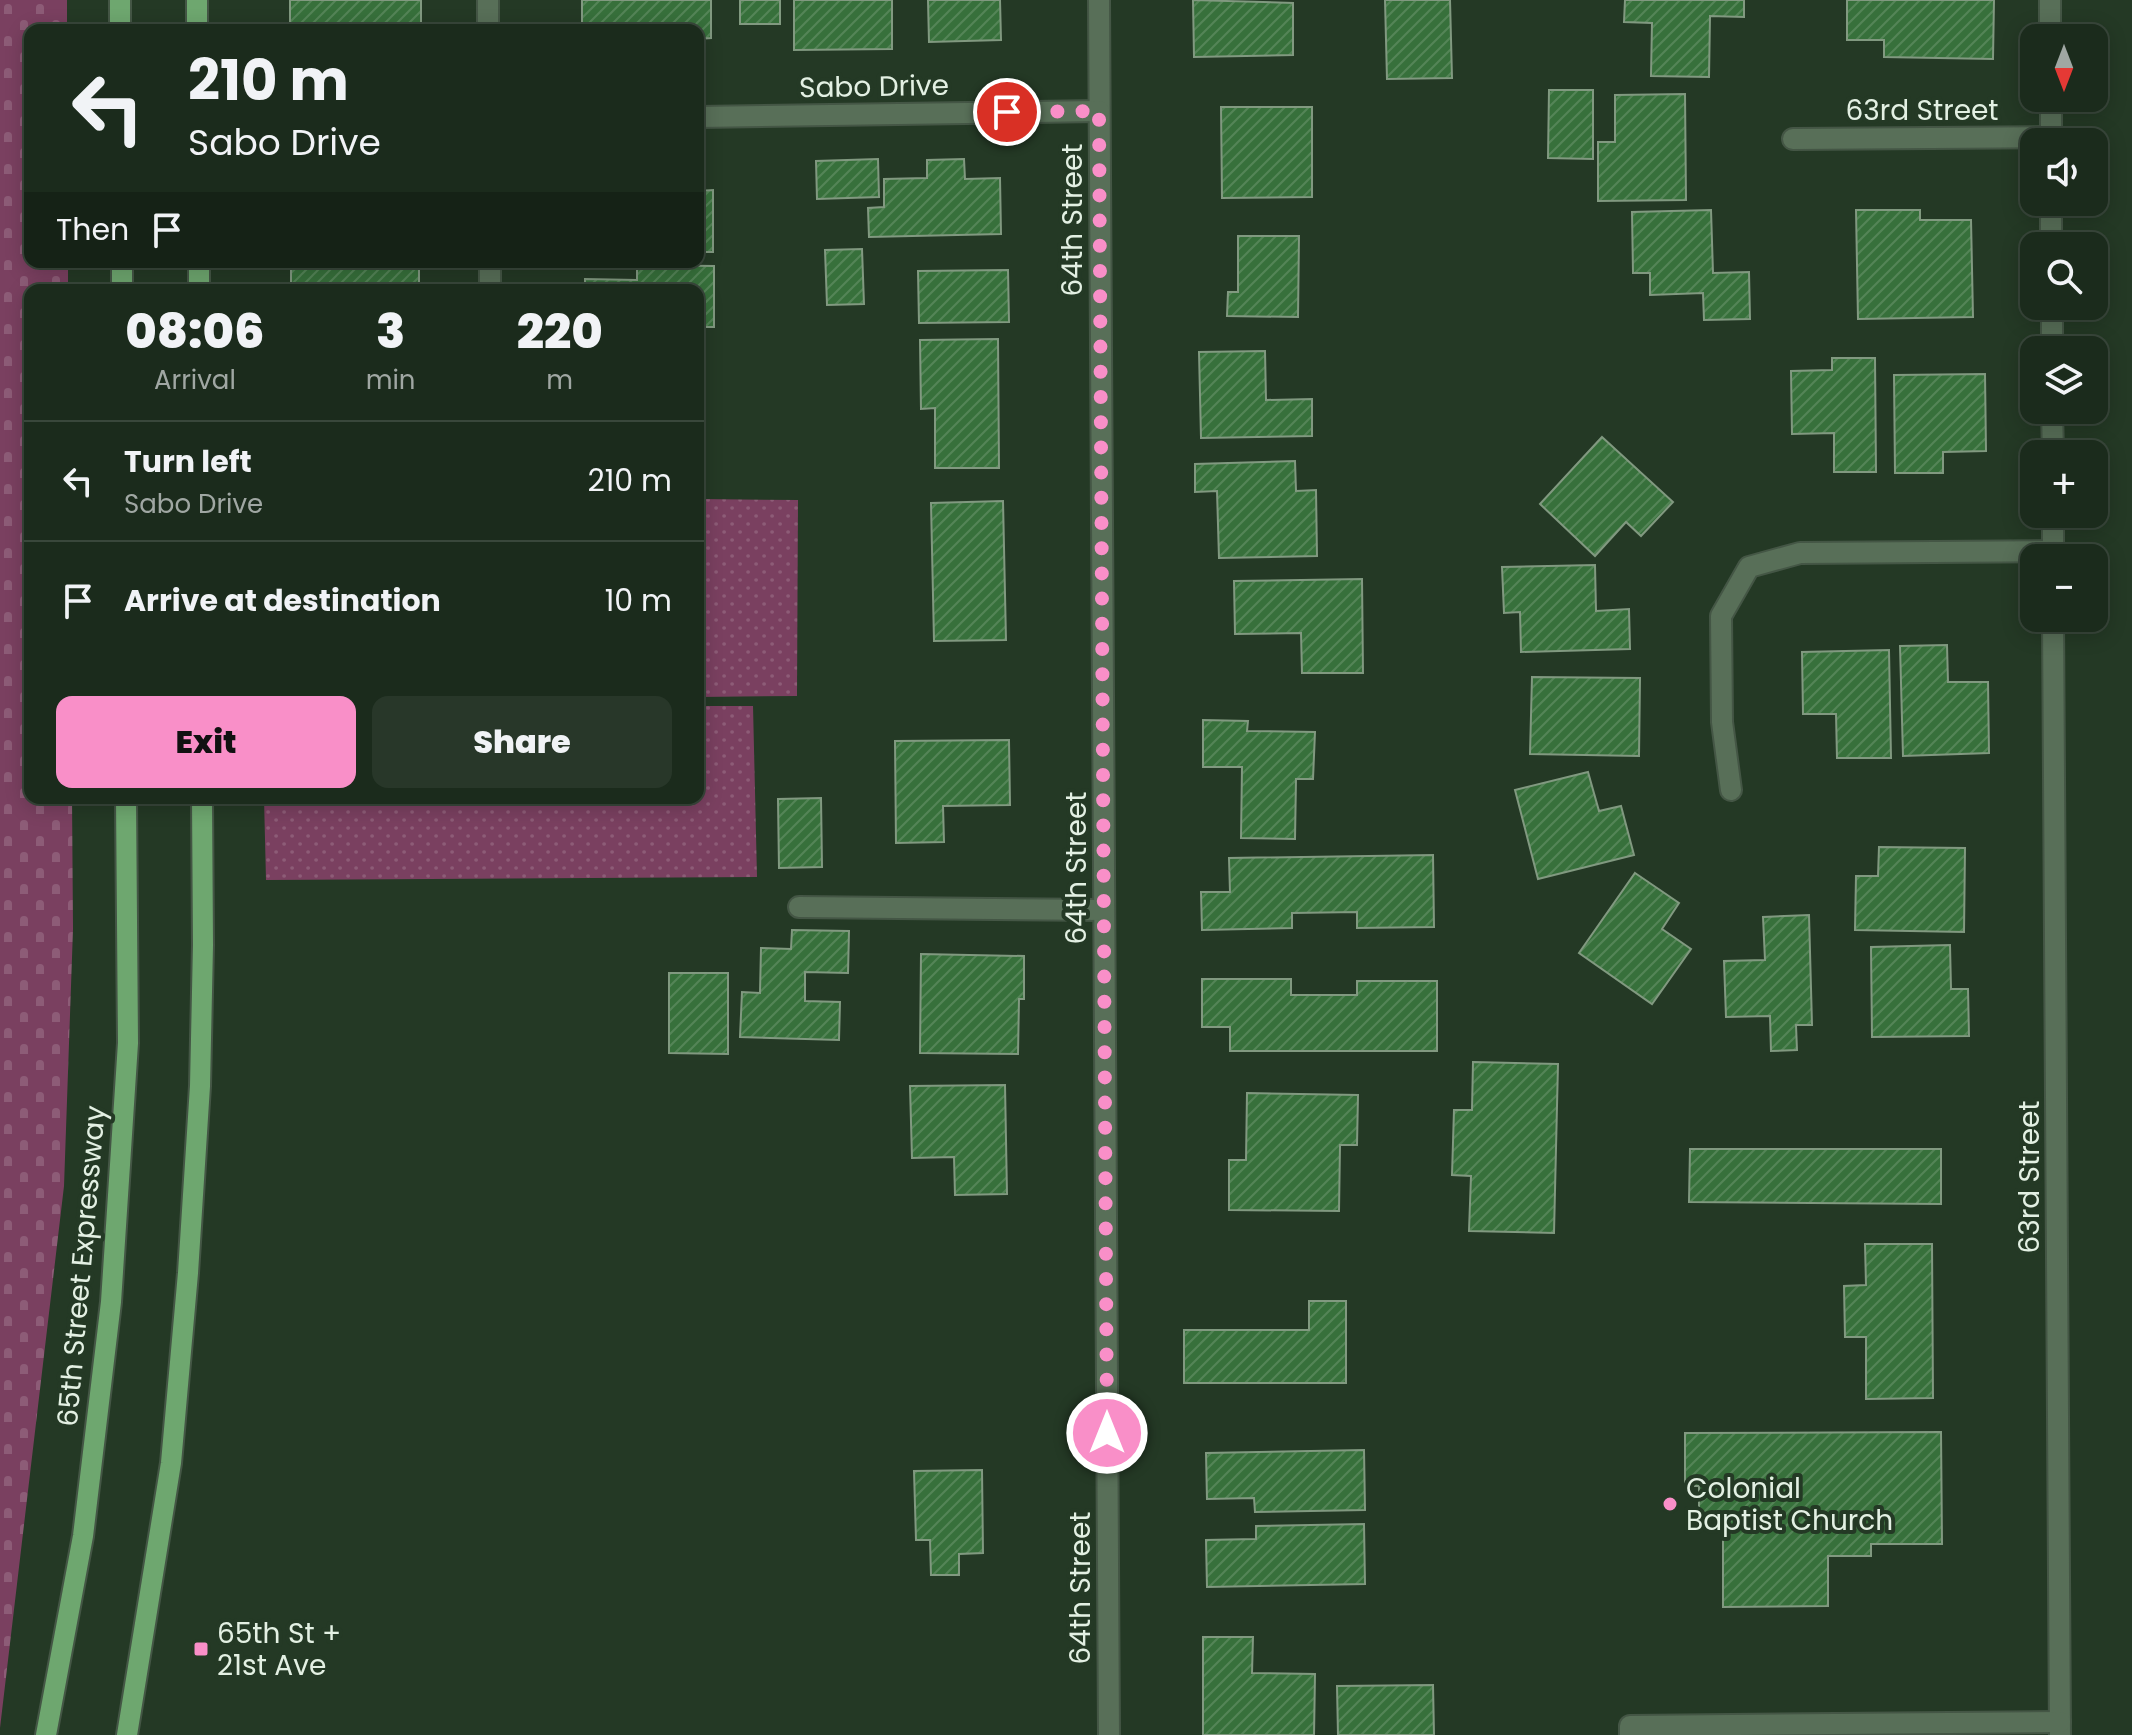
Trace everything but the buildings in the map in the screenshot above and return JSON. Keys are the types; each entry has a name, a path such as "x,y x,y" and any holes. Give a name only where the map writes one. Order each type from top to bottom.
{"main road":[{"path":"120,0 120,24"},
{"path":"197,0 197,24"},
{"name":"65th Street Expressway","path":"46,1735 83,1536 111,1302 128,1043 126,804"},
{"path":"127,1735 171,1463 188,1273 200,1086 202,804"}],"street":[{"path":"488,0 488,24"},
{"name":"64th Street","path":"1099,0 1109,1735"},
{"path":"2050,0 2050,24"},
{"name":"Sabo Drive","path":"704,117 1099,111"},
{"name":"63rd Street","path":"1793,139 2020,140"},
{"path":"1731,790 1722,722 1721,616 1749,567 1800,553 2020,554"},
{"name":"63rd Street","path":"2053,632 2060,1729"},
{"path":"799,907 1104,910"},
{"path":"1630,1735 1630,1726 2060,1729"}],"green space":[{"path":"0,0 67,0 67,24 24,24 24,268 68,268 68,284 24,284 24,804 72,804 73,929 64,1186 0,1728"},
{"path":"704,499 798,500 797,696 704,697"},
{"path":"704,706 753,706 757,877 266,880 264,804 704,804"}],"place":[{"name":"Colonial Baptist Church","path":"1670,1504"},
{"name":"65th St + 21st Ave","path":"201,1649"}],"route":[{"path":"1007,112 1099,111 1107,1433"}]}
